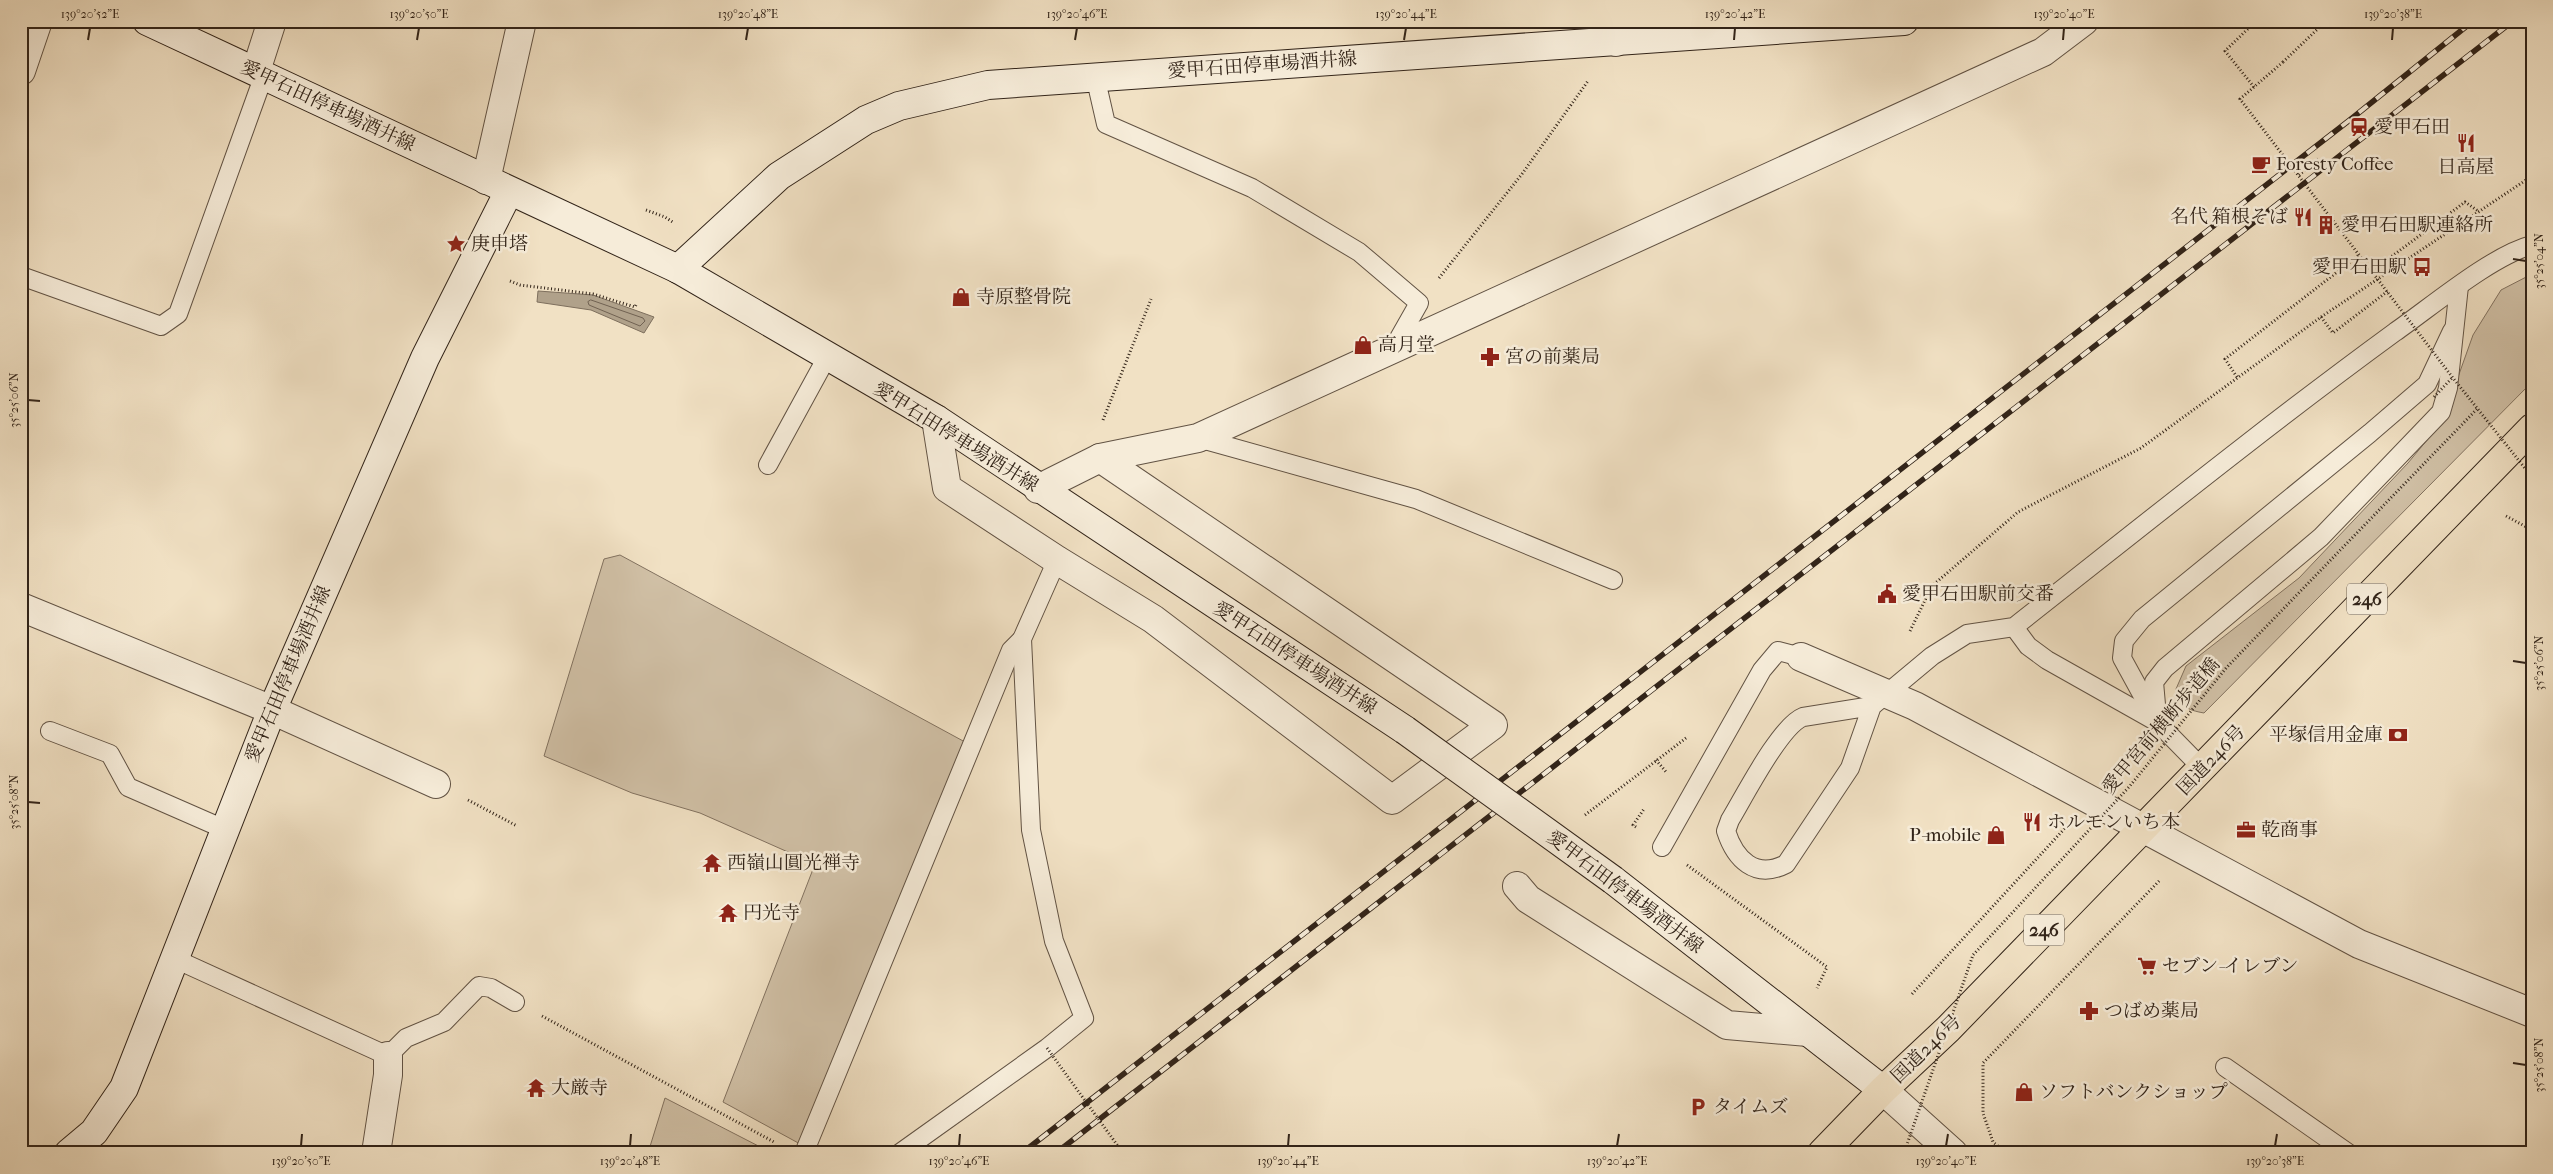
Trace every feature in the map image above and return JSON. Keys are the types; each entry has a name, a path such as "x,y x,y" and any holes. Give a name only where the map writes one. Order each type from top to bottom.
{"highway":[{"name":"国道246号","path":"1822,1153 1883,1090 1948,1029 2203,769 2532,428"}],"street":[{"path":"21,71 38,21"},
{"name":"愛甲石田停車場酒井線","path":"147,21 678,269 936,419 1038,489 1405,730 1613,880 1883,1090 1953,1153"},
{"path":"260,73 272,21"},
{"path":"498,186 522,21"},
{"name":"愛甲石田停車場酒井線","path":"678,269 779,176 866,120 899,106 988,85 1620,32 1904,21"},
{"path":"1038,489 1097,459 1198,438 2043,52 2084,21"},
{"name":"愛甲石田停車場酒井線","path":"68,1153 94,1132 124,1088 272,710 498,186"},
{"path":"936,419 947,488 1057,560 1153,619 1392,800 1493,725 1097,459"},
{"path":"21,607 272,710 436,784"},
{"path":"1801,657 1878,701 1915,706 2359,944 2532,1013"},
{"path":"1517,886 1528,899 1727,1025 1808,1032"},
{"path":"376,1153 388,1075 388,1056"}],"lane":[{"path":"21,276 161,326 178,314 260,73"},
{"path":"1096,76 1106,124 1252,188 1359,252 1419,303 1394,347"},
{"path":"1878,701 1795,720 1783,734 1730,820 1726,831 1736,855 1754,867 1764,870 1776,869 1786,864 1850,768 1878,701 1932,656 1967,634 2014,627 2321,386 2459,286 2517,249 2532,245"},
{"path":"2157,722 2154,682 2165,668 2322,537 2441,412 2448,388 2452,331 2459,286"},
{"path":"2203,769 2157,722 2122,658 2124,641 2142,619 2370,433 2427,384 2452,331"},
{"path":"768,465 827,357"},
{"path":"1198,438 1416,499 1613,580"},
{"path":"804,1153 1011,650 1022,639 1057,560"},
{"path":"2014,627 2028,646 2053,664 2157,722"},
{"path":"900,1153 1046,1048 1084,1018 1054,941 1031,830 1022,639"},
{"path":"1662,846 1762,670 1778,651 1801,657"},
{"path":"50,731 110,754 128,787 224,829"},
{"path":"174,958 388,1056 406,1038 444,1022 479,986 492,988 515,1002"},
{"path":"2225,1067 2348,1153"}],"path":[{"path":"2254,88 2224,51 2256,21"},
{"path":"2326,21 2240,99 2453,378 2532,477"},
{"path":"1419,303 1522,174 1620,32"},
{"path":"2299,176 2318,159"},
{"path":"2372,271 2465,202 2478,211"},
{"path":"2237,377 2225,359 2360,255"},
{"path":"510,281 520,285 593,294 635,307 636,304"},
{"path":"2321,317 2334,333 2388,291"},
{"path":"1097,459 1093,444 1151,299"},
{"path":"2434,397 2453,378"},
{"name":"愛甲宮前横断歩道橋","path":"1904,1153 1973,955 2129,787 2227,667 2477,409"},
{"path":"2506,516 2532,530"},
{"path":"1579,820 1694,732"},
{"path":"436,784 517,826"},
{"path":"1633,825 1827,966 1818,988"},
{"path":"2006,1153 1993,1142 1983,1112 1983,1063 2161,879"},
{"path":"515,1002 777,1143"},
{"path":"1046,1048 1123,1153"}],"shaded area":[{"path":"2532,274 2532,382 2204,713 2188,709 2179,700 2176,689 2186,666 2299,578 2408,463 2442,422 2473,335 2501,290"},
{"path":"620,555 965,742 802,1145 723,1102 815,864 700,813 632,793 544,756 604,559"},
{"path":"665,1098 772,1153 648,1153"}],"water":[{"path":"538,291 593,295 654,317 644,333 591,310 537,302"}],"railway":[{"path":"1022,1153 2351,119 2473,21"},
{"path":"1056,1153 2513,21"}],"place":[{"name":"愛甲石田","path":"2359,127"},
{"name":"日高屋","path":"2466,143"},
{"name":"Foresty Coffee","path":"2261,164"},
{"name":"名代 箱根そば","path":"2303,217"},
{"name":"愛甲石田駅連絡所","path":"2326,225"},
{"name":"庚申塔","path":"456,244"},
{"name":"愛甲石田駅","path":"2422,267"},
{"name":"寺原整骨院","path":"961,297"},
{"name":"高月堂","path":"1363,345"},
{"name":"宮の前薬局","path":"1490,357"},
{"name":"愛甲石田駅前交番","path":"1887,594"},
{"name":"平塚信用金庫","path":"2398,735"},
{"name":"ホルモンいち本","path":"2032,822"},
{"name":"乾商事","path":"2246,830"},
{"name":"P-mobile","path":"1996,835"},
{"name":"西嶺山圓光禅寺","path":"712,863"},
{"name":"円光寺","path":"728,913"},
{"name":"セブン-イレブン","path":"2147,966"},
{"name":"つばめ薬局","path":"2089,1011"},
{"name":"大厳寺","path":"536,1088"},
{"name":"ソフトバンクショップ","path":"2024,1092"},
{"name":"タイムズ","path":"1698,1107"}]}
